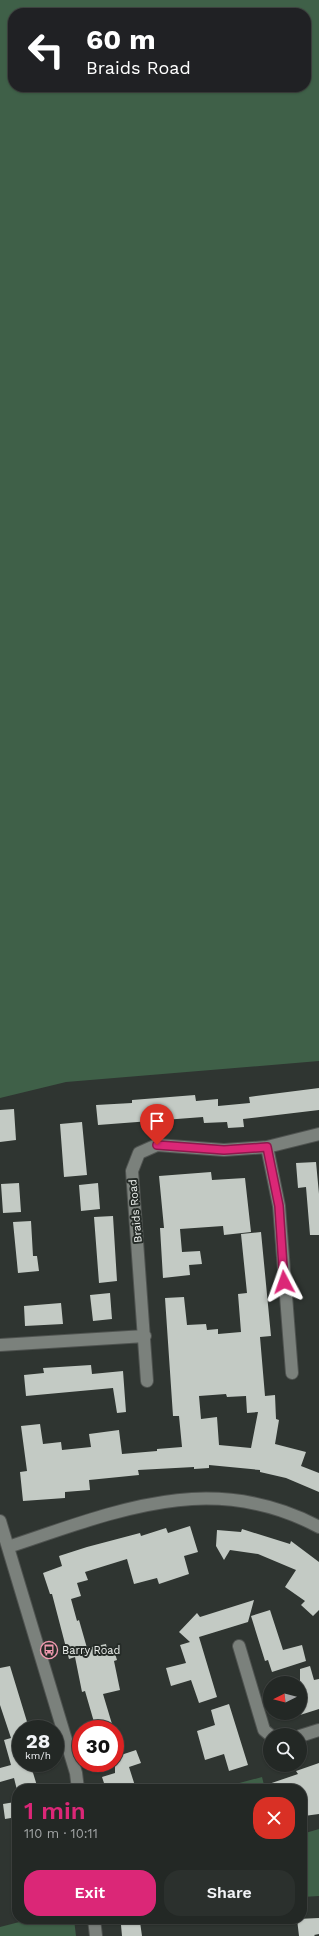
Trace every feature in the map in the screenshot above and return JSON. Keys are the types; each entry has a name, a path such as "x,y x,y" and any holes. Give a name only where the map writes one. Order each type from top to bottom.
{"street":[{"name":"Braids Road","path":"148,1382 132,1171 139,1153 157,1145 224,1150 267,1147 319,1134"},
{"path":"267,1147 279,1206 292,1373"},
{"path":"0,1345 145,1336"},
{"path":"8,1547 140,1506 170,1500 202,1498 232,1499 260,1504 275,1507 319,1527"},
{"path":"0,1521 76,1772 77,1784"},
{"path":"239,1646 263,1728"},
{"path":"307,1734 319,1730"},
{"path":"95,1924 96,1936"}],"green space":[{"path":"0,0 319,0 319,1061 66,1082 0,1098"},
{"path":"262,1777 264,1784 236,1784"},
{"path":"319,1829 319,1896 307,1897 307,1833"},
{"path":"12,1924 75,1924 76,1936 0,1936 0,1927"}],"building":[{"path":"319,1088 319,1110 243,1119 244,1127 228,1128 227,1122 204,1123 203,1117 98,1125 96,1105 132,1103 132,1100 195,1095 196,1101 218,1099 218,1106 250,1103 249,1097"},
{"path":"14,1109 16,1140 0,1142 0,1110"},
{"path":"82,1122 87,1175 64,1177 60,1124"},
{"path":"316,1162 319,1194 319,1235 310,1235 306,1187 298,1188 296,1163"},
{"path":"211,1172 212,1180 245,1178 251,1232 224,1235 223,1226 180,1229 182,1252 200,1251 202,1264 189,1265 190,1275 163,1278 160,1228 164,1228 159,1176"},
{"path":"19,1183 21,1212 3,1213 1,1184"},
{"path":"98,1183 100,1209 81,1211 79,1185"},
{"path":"113,1216 117,1281 99,1283 94,1217"},
{"path":"31,1221 33,1256 37,1256 39,1271 18,1273 13,1222"},
{"path":"261,1232 271,1336 260,1337 265,1396 275,1395 276,1419 279,1420 275,1444 306,1452 301,1466 319,1473 319,1492 286,1478 260,1472 260,1470 209,1465 209,1468 194,1469 194,1467 138,1470 139,1475 89,1480 90,1490 65,1492 65,1498 23,1501 20,1472 27,1471 21,1426 40,1424 43,1444 61,1442 62,1450 91,1447 89,1434 119,1430 122,1454 182,1447 179,1416 173,1416 165,1298 184,1297 187,1325 206,1324 207,1330 218,1329 218,1334 241,1332 238,1294 247,1293 241,1234","holes":["226,1394 227,1397 246,1396 247,1413 258,1412 251,1448 219,1445 217,1417 201,1419 199,1396"]},
{"path":"110,1293 112,1319 93,1321 90,1295"},
{"path":"61,1303 63,1324 25,1326 24,1306"},
{"path":"91,1365 92,1374 123,1371 126,1412 117,1413 113,1388 26,1396 24,1375 44,1373 43,1368"},
{"path":"190,1526 198,1552 184,1556 189,1574 159,1584 157,1578 134,1584 127,1559 85,1572 88,1580 77,1583 81,1596 71,1599 87,1648 106,1644 107,1649 113,1647 117,1660 114,1661 120,1690 103,1694 111,1720 93,1720 85,1691 82,1692 75,1657 69,1659 52,1594 50,1594 43,1573 62,1566 59,1556 87,1547 140,1533 141,1536 166,1528 168,1533"},
{"path":"242,1529 290,1544 291,1541 319,1562 319,1610 313,1616 301,1605 305,1601 285,1587 296,1570 258,1554 230,1550 224,1560 216,1546 217,1530 241,1532"},
{"path":"254,1600 248,1622 199,1637 217,1697 199,1703 191,1680 171,1686 166,1668 186,1663 180,1645 190,1642 179,1632 197,1613 200,1617"},
{"path":"270,1610 283,1650 302,1645 306,1661 272,1672 268,1660 265,1661 251,1616"},
{"path":"10,1666 26,1720 12,1720 12,1772 33,1772 36,1784 16,1784 14,1778 0,1782 0,1768 11,1765 4,1740 11,1738 0,1705 0,1668"},
{"path":"310,1666 314,1680 319,1679 319,1709 307,1713 307,1676 300,1676 300,1669"},
{"path":"229,1704 248,1765 229,1771 224,1754 205,1760 197,1731 215,1725 211,1710"},
{"path":"136,1750 141,1763 129,1767 134,1784 104,1784 102,1777 124,1772 124,1754"},
{"path":"319,1763 319,1814 307,1816 307,1784 269,1784 298,1774 297,1772 307,1772 307,1767"},
{"path":"12,1802 12,1818 5,1819 3,1804"},
{"path":"319,1918 319,1934 314,1935 315,1936 299,1936 298,1924 307,1924 307,1919"},
{"path":"140,1924 142,1936 122,1936 121,1925"}],"place":[{"name":"Barry Road","path":"49,1650"}],"route":[{"path":"157,1145 224,1150 267,1147 279,1206 284,1282"}]}
